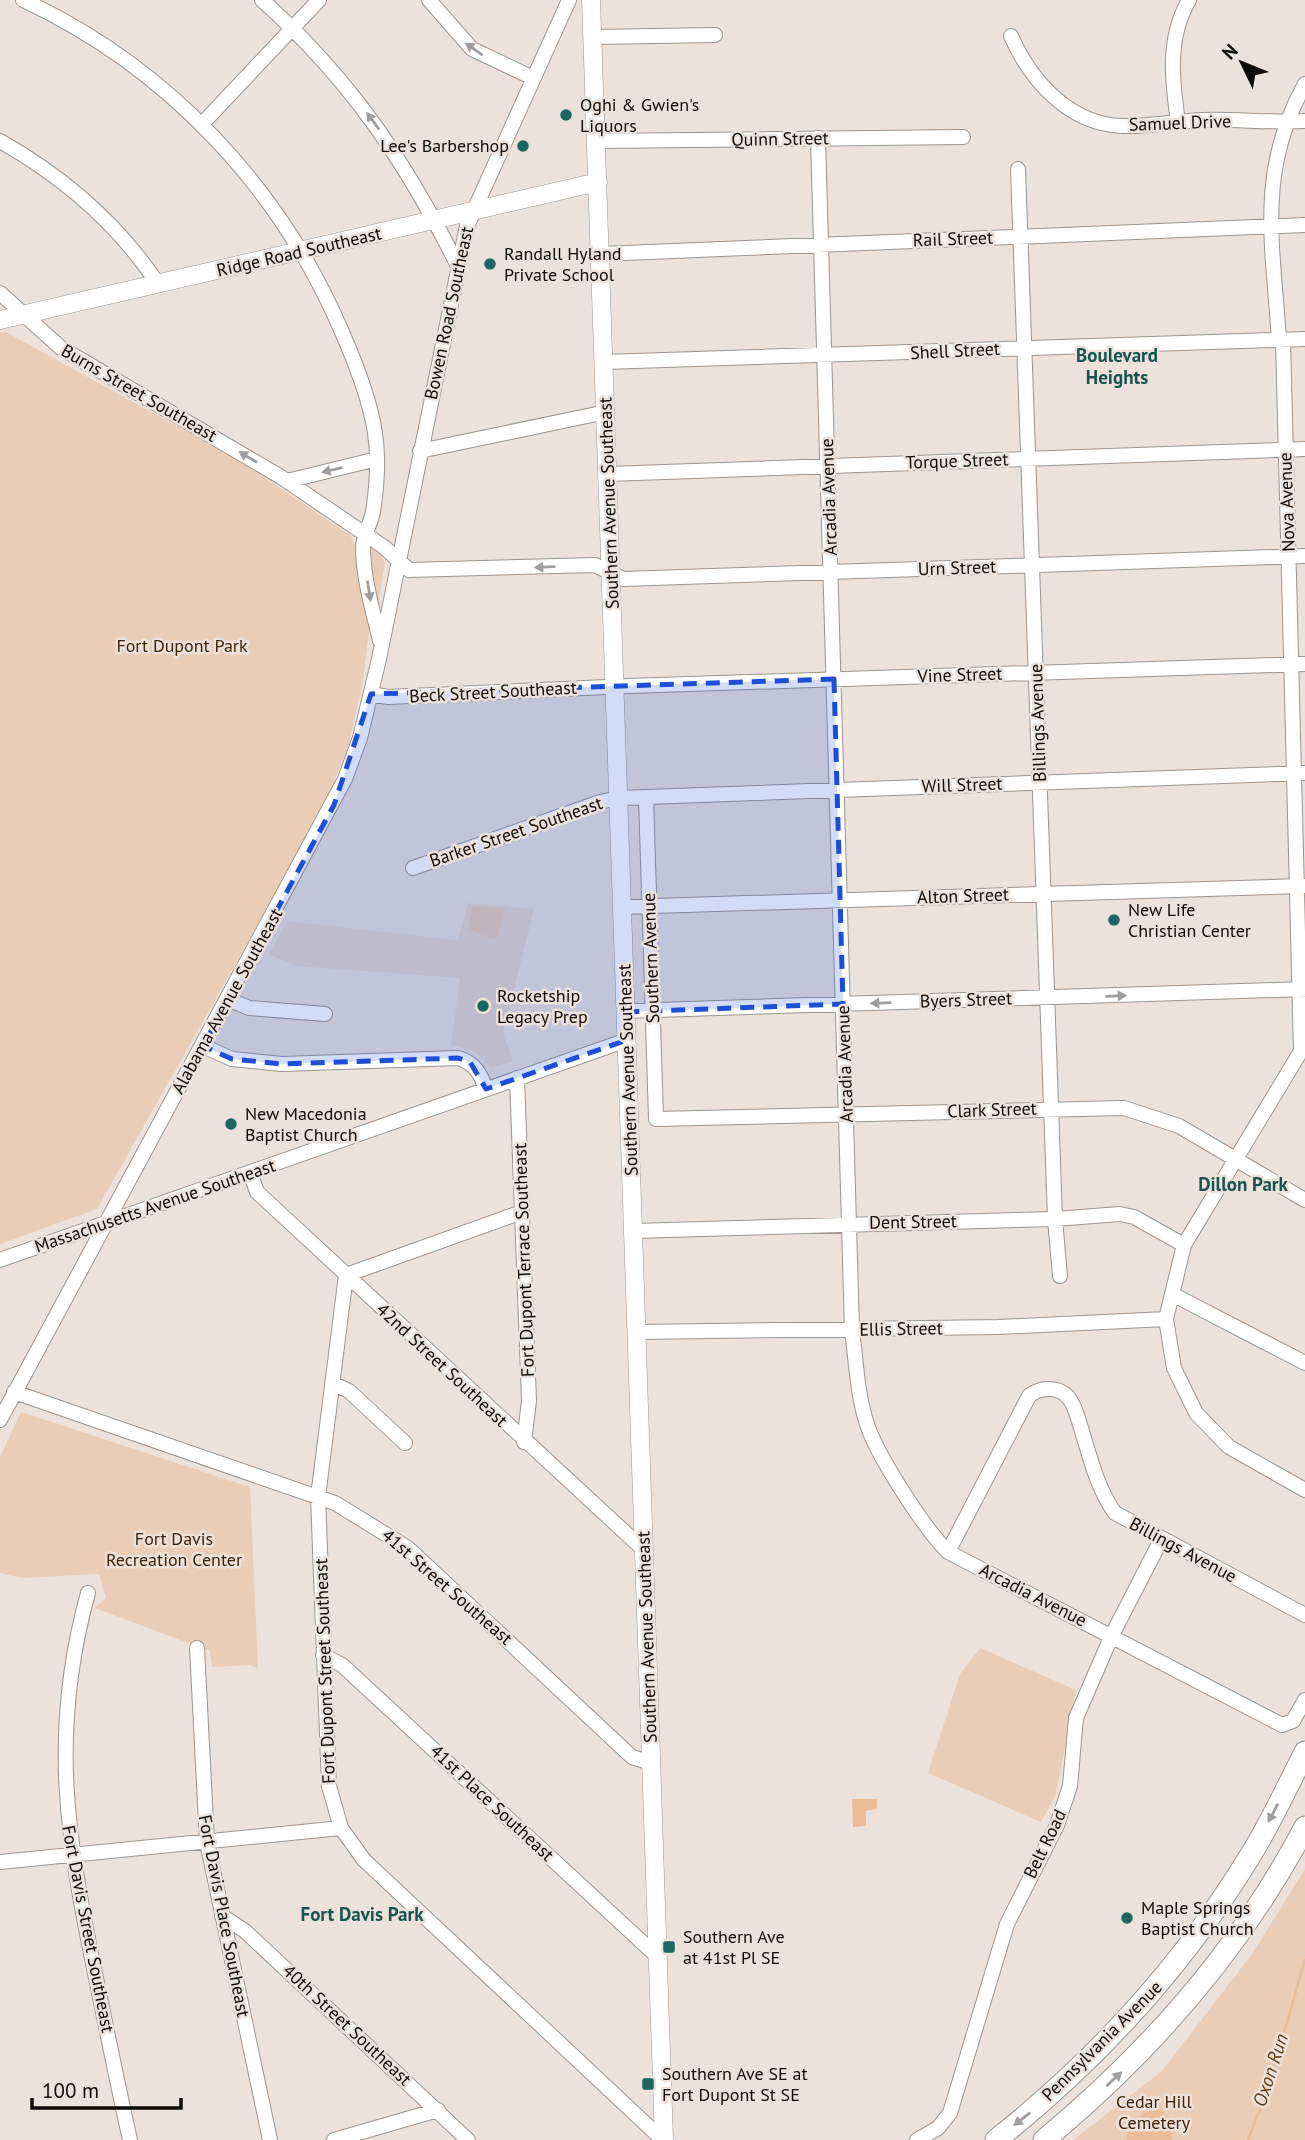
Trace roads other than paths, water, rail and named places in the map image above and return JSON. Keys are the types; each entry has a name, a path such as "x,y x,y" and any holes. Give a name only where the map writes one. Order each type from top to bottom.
{"highway":[{"name":"Pennsylvania Avenue","path":"996,2140 1088,2060 1160,1984 1214,1911 1254,1850 1305,1752"},
{"name":"Pennsylvania Avenue","path":"1044,2140 1121,2073 1176,2016 1266,1893 1305,1827"}],"main road":[{"name":"Southern Avenue Southeast","path":"591,0 663,2140"},
{"name":"Ridge Road Southeast","path":"0,320 598,183"}],"street":[{"path":"23,0 113,51 163,89 202,124 254,183 301,251 330,306 354,363 374,426 377,459 373,513 363,551 381,646"},
{"path":"262,0 293,28 370,117 408,171 457,264"},
{"path":"202,124 319,0"},
{"path":"429,0 472,49 533,78"},
{"name":"Bowen Road Southeast","path":"397,561 457,264 472,212 569,0"},
{"path":"1178,122 1174,43 1178,20 1189,0"},
{"path":"594,37 715,35"},
{"name":"Samuel Drive","path":"1011,36 1036,78 1075,113 1108,125 1305,121"},
{"name":"Nova Avenue","path":"1305,84 1285,122 1271,178 1286,449 1288,557 1298,665 1303,1053 1184,1245 1166,1319 1174,1368 1196,1413 1229,1447 1305,1490"},
{"name":"Quinn Street","path":"597,141 963,137"},
{"name":"Arcadia Avenue","path":"818,138 852,1330 863,1409 869,1430 927,1528 948,1552 1282,1725 1293,1721 1305,1700"},
{"path":"0,141 50,173 91,206 124,240 158,284"},
{"name":"Billings Avenue","path":"1018,169 1055,1219 1060,1276"},
{"name":"Rail Street","path":"601,254 1305,225"},
{"name":"Burns Street Southeast","path":"0,293 61,348 287,481 384,547 397,561"},
{"name":"Shell Street","path":"604,362 825,357 1305,339"},
{"path":"420,451 606,412"},
{"name":"Torque Street","path":"608,474 1305,449"},
{"path":"287,481 377,459"},
{"name":"Urn Street","path":"397,561 409,570 593,565 624,579 1305,556"},
{"name":"Alabama Avenue Southeast","path":"0,1420 334,805 355,753 371,694 397,561"},
{"name":"Vine Street","path":"615,686 1298,665"},
{"name":"Beck Street Southeast","path":"371,694 388,697 615,686"},
{"name":"Will Street","path":"619,798 1299,773"},
{"name":"Southern Avenue","path":"646,797 656,1119"},
{"name":"Barker Street Southeast","path":"413,868 600,802 619,798"},
{"name":"Alton Street","path":"621,907 1301,886"},
{"name":"Byers Street","path":"626,1012 1302,989"},
{"path":"228,999 249,1008 325,1014"},
{"name":"Massachusetts Avenue Southeast","path":"0,1260 627,1040"},
{"path":"203,1046 232,1059 282,1064 458,1058 470,1062 480,1074 486,1089"},
{"name":"Fort Dupont Terrace Southeast","path":"517,1078 529,1401 524,1441"},
{"name":"Clark Street","path":"656,1119 1103,1107 1137,1111 1179,1126 1305,1200"},
{"name":"42nd Street Southeast","path":"250,1172 257,1192 644,1550"},
{"path":"346,1275 522,1212"},
{"name":"Dent Street","path":"633,1231 1055,1219 1119,1213 1134,1217 1184,1245"},
{"name":"Fort Dupont Street Southeast","path":"346,1275 318,1497 327,1772 334,1811 341,1828 364,1860 663,2140"},
{"path":"1172,1294 1305,1363"},
{"name":"Ellis Street","path":"637,1332 852,1330 1166,1319"},
{"path":"332,1383 349,1391 405,1443"},
{"name":"Billings Avenue","path":"948,1552 1029,1396 1037,1390 1052,1388 1067,1396 1075,1410 1104,1498 1115,1513 1305,1615"},
{"name":"41st Street Southeast","path":"14,1392 318,1497 363,1517 408,1548 632,1757 651,1763"},
{"name":"Belt Road","path":"917,2140 941,2124 955,2102 1007,1924 1057,1825 1070,1786 1076,1718 1112,1635 1161,1540"},
{"name":"Fort Davis Street Southeast","path":"88,1593 73,1656 66,1716 65,1786 72,1855 130,2140"},
{"name":"Fort Davis Place Southeast","path":"197,1648 207,1842 270,2140"},
{"name":"41st Place Southeast","path":"323,1655 351,1673 657,1956"},
{"path":"0,1862 341,1828"},
{"name":"40th Street Southeast","path":"222,1916 245,1930 468,2140"},
{"path":"334,2140 438,2110"}],"waterway":[{"name":"Oxon Run","path":"1248,2140 1268,2088 1305,1960"}],"place":[{"name":"Oghi & Gwien's Liquors","path":"566,115"},
{"name":"Lee's Barbershop","path":"523,146"},
{"name":"Randall Hyland Private School","path":"490,264"},
{"name":"New Life Christian Center","path":"1114,920"},
{"name":"Rocketship Legacy Prep","path":"483,1006"},
{"name":"New Macedonia Baptist Church","path":"231,1124"},
{"name":"Maple Springs Baptist Church","path":"1127,1918"},
{"name":"Southern Ave at 41st Pl SE","path":"669,1947"},
{"name":"Southern Ave SE at Fort Dupont St SE","path":"648,2084"}],"district":[{"name":"Boulevard Heights","path":"1117,366"},
{"name":"Dillon Park","path":"1243,1184"},
{"name":"Fort Davis Park","path":"362,1914"}],"park label":[{"name":"Fort Dupont Park","path":"182,646"},
{"name":"Fort Davis Recreation Center","path":"174,1549"},
{"name":"Cedar Hill Cemetery","path":"1154,2112"}]}
